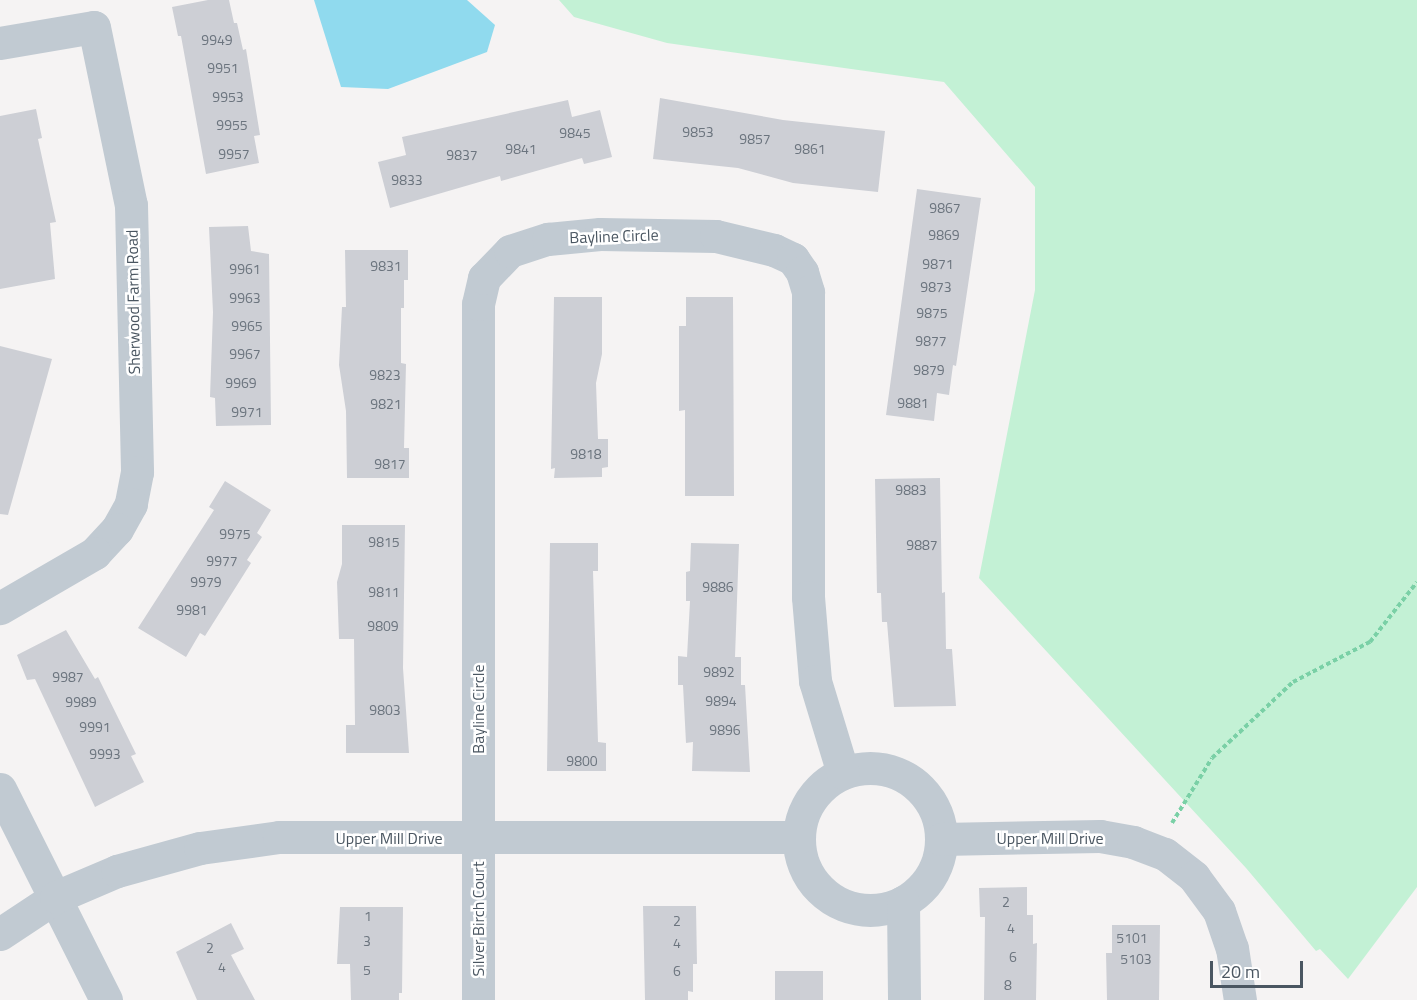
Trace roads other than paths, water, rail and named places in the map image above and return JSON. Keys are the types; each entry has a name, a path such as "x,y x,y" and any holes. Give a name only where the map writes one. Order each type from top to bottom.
{"street":[{"name":"Sherwood Farm Road","path":"0,43 94,27 131,205 137,472 131,504 117,529 95,553 0,608"},
{"name":"Bayline Circle","path":"478,838 478,304 483,278 494,264 510,251 548,239 600,234 716,236 774,250 793,259 802,272 808,292 808,597 815,681 843,773"},
{"path":"865,768 888,770 910,780 932,806 941,839 930,877 903,902 879,910 863,909 832,899 814,883 802,861 799,837 811,798 843,773 865,768"},
{"path":"0,789 106,1000"},
{"name":"Upper Mill Drive","path":"941,839 1100,836 1133,842 1155,850 1194,877 1219,911 1232,948 1239,1000"},
{"name":"Upper Mill Drive","path":"0,934 56,897 117,871 200,848 279,837 799,837"},
{"name":"Silver Birch Court","path":"478,838 478,1000"},
{"path":"903,902 904,1000"}],"water":[{"path":"314,0 467,0 495,25 487,52 388,89 341,87"}]}
